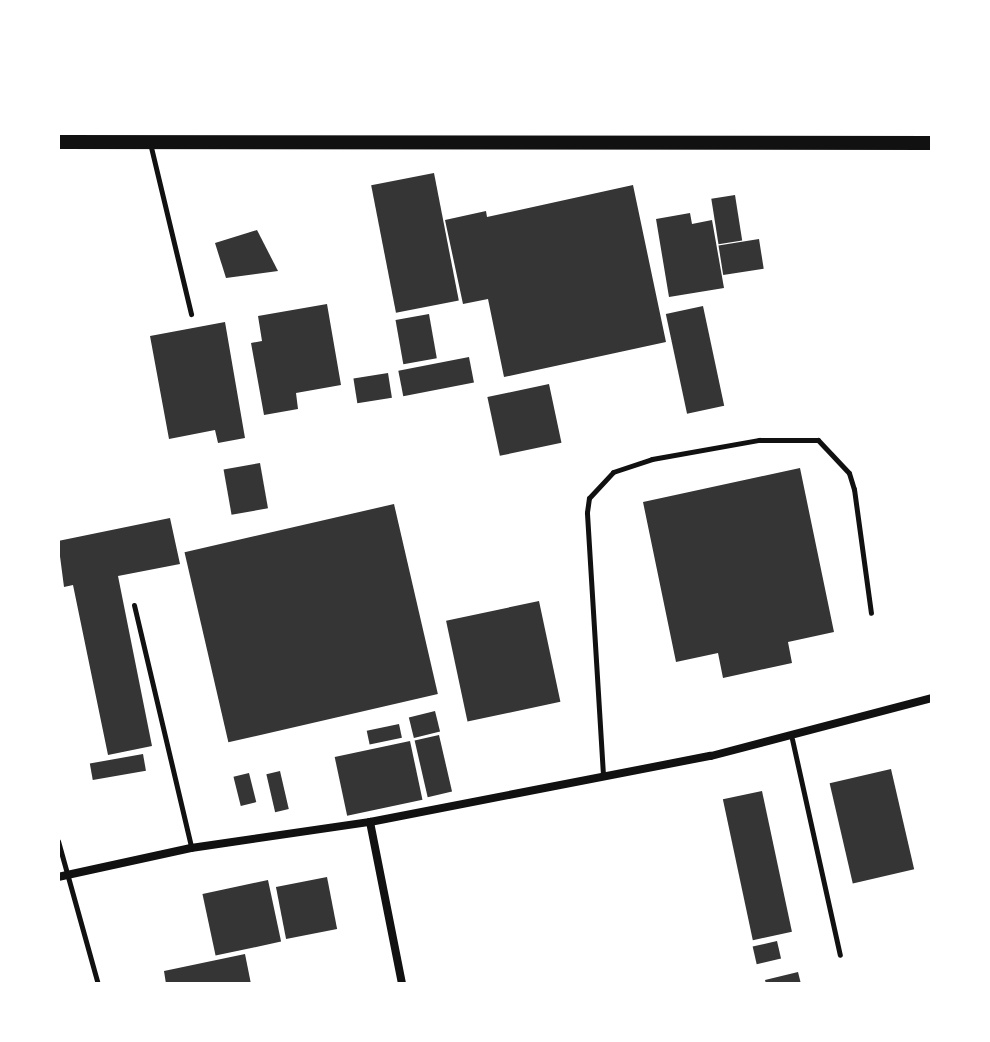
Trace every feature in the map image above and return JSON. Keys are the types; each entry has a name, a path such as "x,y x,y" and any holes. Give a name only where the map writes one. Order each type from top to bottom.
{"street":[{"path":"58,142 932,143"},
{"path":"58,877 191,848 370,822 792,739 932,698"},
{"path":"370,822 402,984"}],"lane":[{"path":"150,142 191,314"},
{"path":"603,775 587,512 589,498 613,472 652,459 759,440 818,440 849,473 854,489 871,613"},
{"path":"134,605 191,848"},
{"path":"792,739 840,955"},
{"path":"58,841 98,984"}],"building":[{"path":"434,173 459,301 396,313 371,185"},
{"path":"633,185 666,342 504,377 488,299 463,304 445,220 486,211 487,217"},
{"path":"735,195 742,240 718,244 711,199"},
{"path":"690,213 692,224 712,220 724,288 669,297 656,219"},
{"path":"257,230 278,271 226,278 215,243"},
{"path":"759,239 764,269 723,275 719,245"},
{"path":"327,304 341,385 296,393 298,409 264,415 251,343 262,341 258,316"},
{"path":"703,306 724,406 687,414 666,314"},
{"path":"429,314 437,358 403,364 396,320"},
{"path":"225,322 245,438 218,443 215,430 169,439 150,336"},
{"path":"469,357 474,383 403,396 398,371"},
{"path":"388,373 392,398 357,403 353,378"},
{"path":"549,384 561,443 500,456 487,397"},
{"path":"260,463 268,508 232,515 224,469"},
{"path":"800,468 834,632 788,642 792,663 723,678 718,653 676,662 643,502"},
{"path":"394,504 438,694 228,742 185,552"},
{"path":"170,518 180,564 118,576 152,746 108,755 73,585 64,587 58,541"},
{"path":"539,601 560,702 467,722 446,621"},
{"path":"435,711 440,731 414,738 409,718"},
{"path":"399,724 402,738 370,745 367,731"},
{"path":"439,735 452,792 428,797 415,741"},
{"path":"410,741 422,800 347,816 335,757"},
{"path":"143,754 146,771 93,780 90,763"},
{"path":"891,769 914,869 853,884 830,783"},
{"path":"280,771 289,809 275,812 266,774"},
{"path":"249,773 256,802 241,806 233,777"},
{"path":"762,791 792,932 753,940 723,799"},
{"path":"327,877 337,929 286,939 276,887"},
{"path":"268,880 281,942 216,956 202,894"},
{"path":"777,941 781,959 757,964 753,947"},
{"path":"245,954 251,984 166,984 164,971"},
{"path":"798,972 801,984 766,984 765,980"}]}
